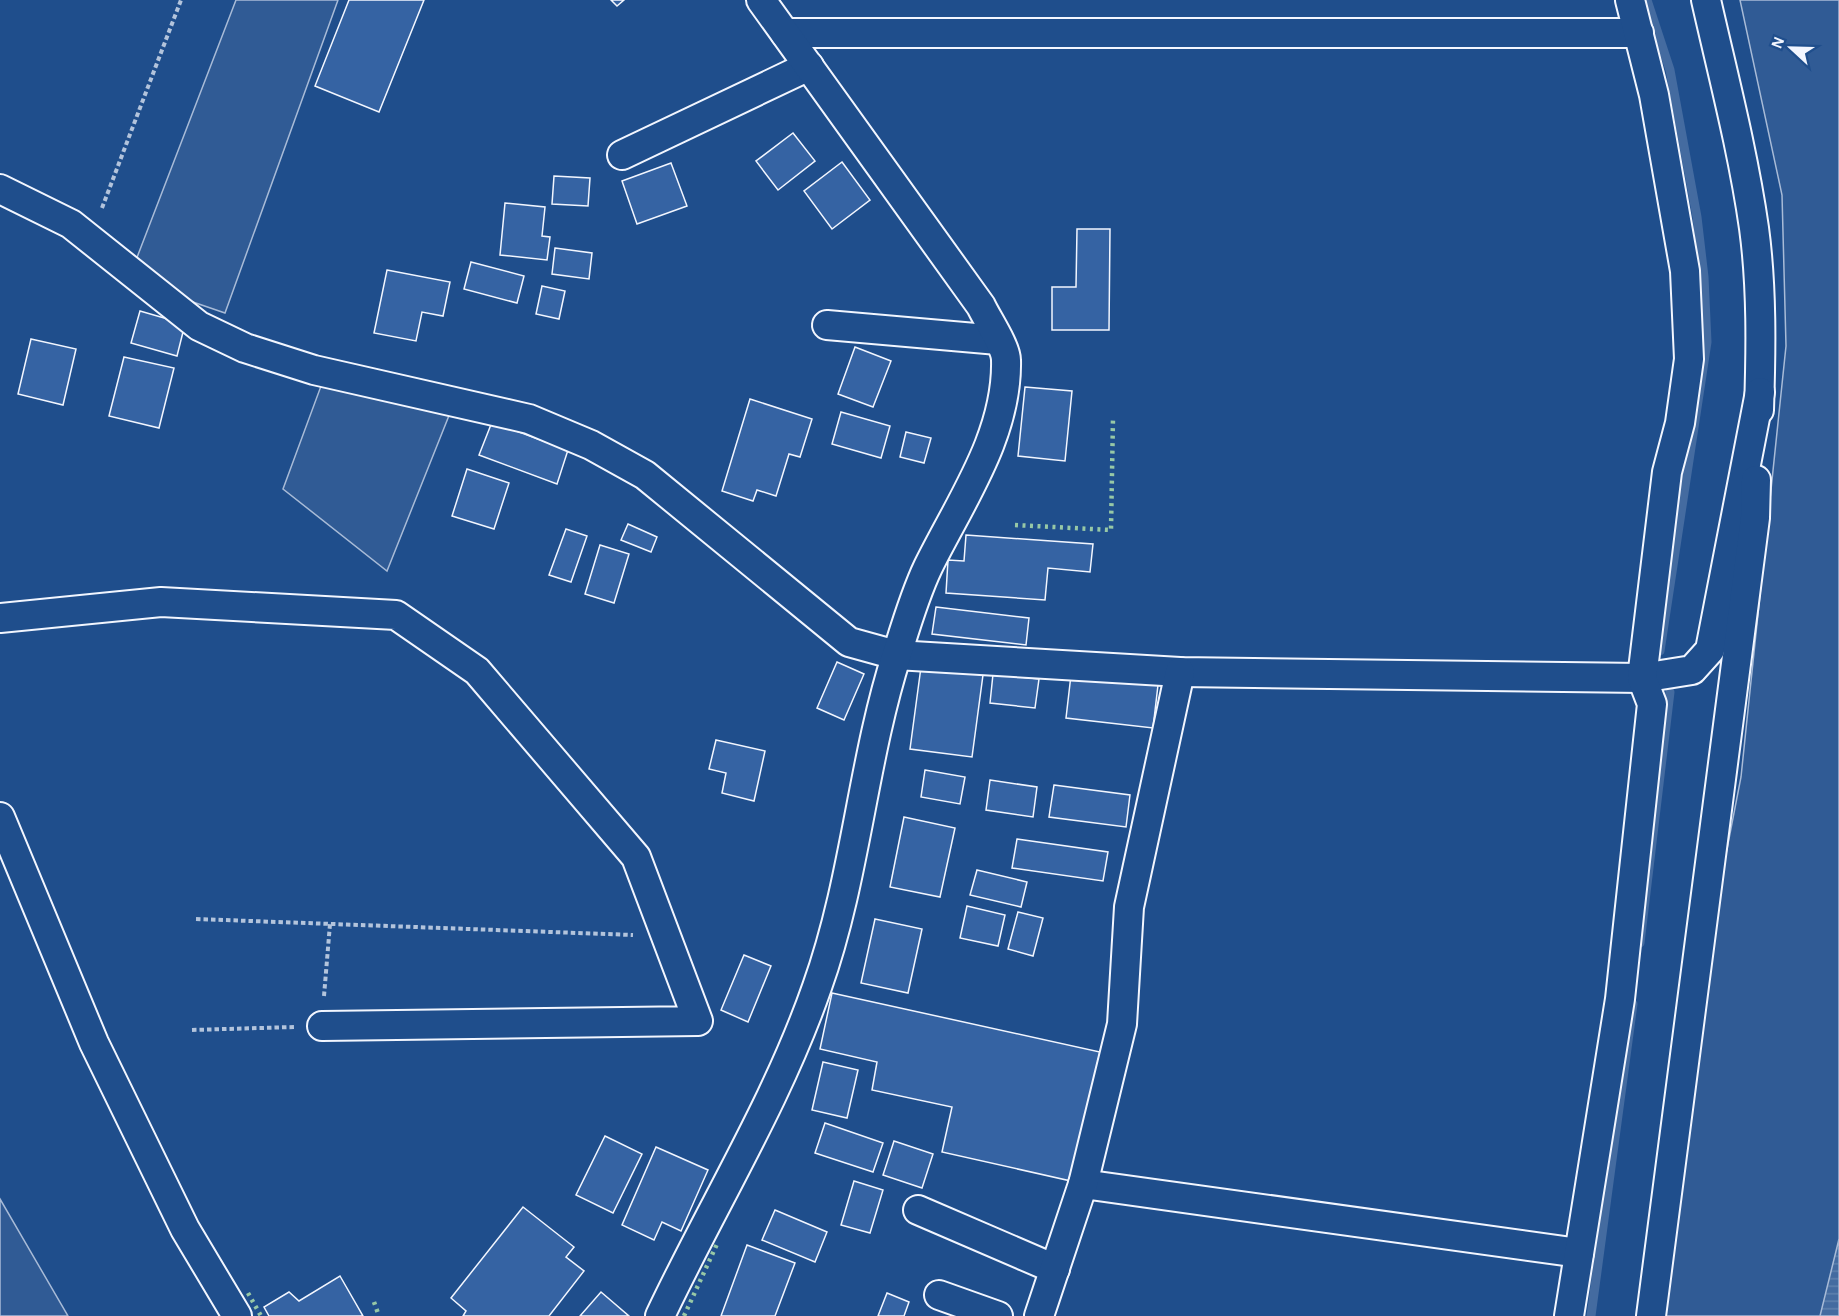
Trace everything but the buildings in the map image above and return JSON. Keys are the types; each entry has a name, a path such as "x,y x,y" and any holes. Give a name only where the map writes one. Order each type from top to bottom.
{"street":[{"path":"660,1316 763,1116 817,988 847,887 869,768 896,655 927,570 975,474 1000,417 1006,357 981,306 761,0"},
{"path":"1569,1316 1620,999 1652,704 1641,678 1667,472 1680,423 1689,359 1685,272 1654,95 1630,0"},
{"path":"1651,1316 1755,518 1761,353 1754,229 1736,128 1706,0"},
{"path":"785,33 1639,33"},
{"path":"622,155 808,66"},
{"path":"0,189 71,225 199,326 245,348 314,370 529,419 591,445 645,475 849,642 896,655 1180,672 1641,678 1692,670 1710,650 1760,392"},
{"path":"827,326 998,340"},
{"path":"0,618 161,602 396,615 477,671 636,858 698,1022 322,1026"},
{"path":"1039,1316 1083,1184 1122,1024 1129,908 1180,672"},
{"path":"0,817 94,1043 185,1229 237,1316"},
{"path":"1083,1184 1579,1253"},
{"path":"918,1210 1054,1269"},
{"path":"939,1295 998,1316"}],"path":[{"path":"90,240 181,0"},
{"path":"196,919 666,936"},
{"path":"192,1030 322,1026 330,924"}],"shaded area":[{"path":"236,0 338,0 225,313 190,301 136,260"},
{"path":"1740,0 1839,0 1839,1316 1655,1316 1706,957 1741,777 1786,346 1782,195"},
{"path":"321,386 450,413 387,571 283,489"},
{"path":"0,1199 68,1316 0,1316"},
{"path":"1839,1239 1839,1316 1820,1316"}],"waterway":[{"path":"1647,0 1670,70 1697,217 1704,277 1707,342 1660,651"},
{"path":"1640,943 1670,692"},
{"path":"1591,1316 1633,1004"}],"hedge":[{"path":"1015,525 1111,530 1113,418"},
{"path":"684,1316 717,1244"},
{"path":"248,1293 261,1316"},
{"path":"374,1302 379,1316"}]}
